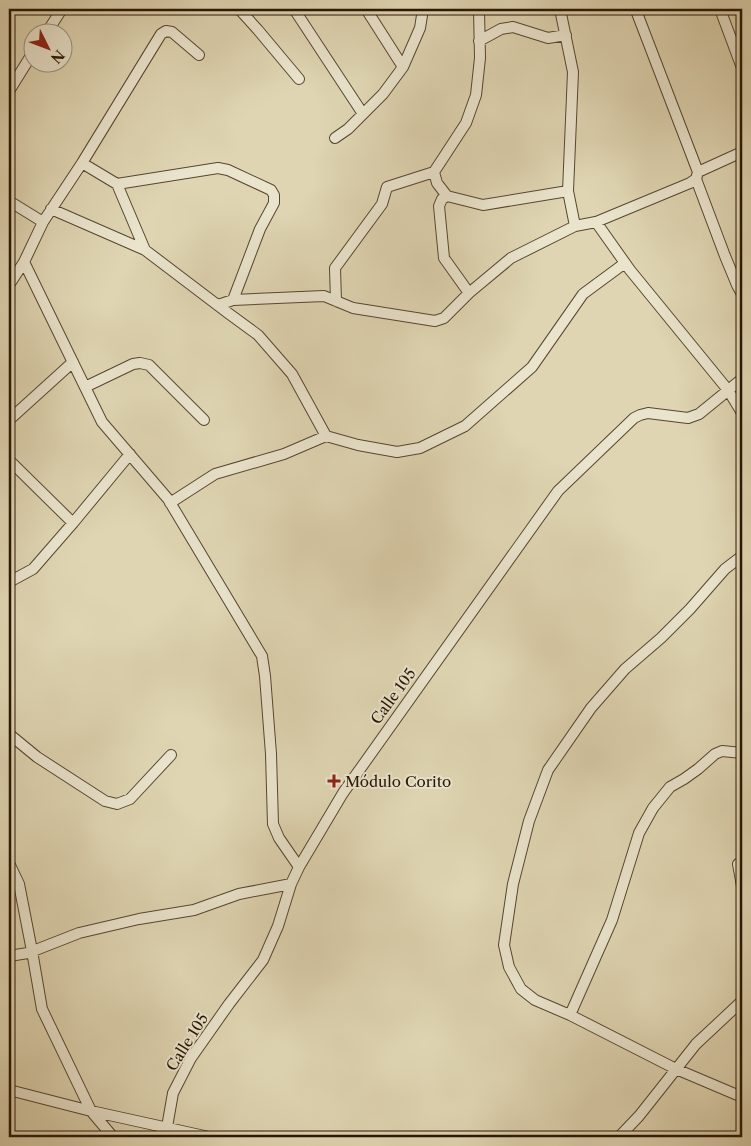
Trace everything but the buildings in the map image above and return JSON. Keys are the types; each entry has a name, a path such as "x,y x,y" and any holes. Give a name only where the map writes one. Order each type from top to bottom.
{"street":[{"path":"54,22 62,9"},
{"path":"239,9 299,79"},
{"path":"294,9 363,114"},
{"path":"366,9 403,67"},
{"path":"335,138 348,129 383,94 403,67 420,28 423,9"},
{"path":"336,301 335,268 382,204 386,187 434,172 466,123 476,95 480,58 479,9"},
{"path":"560,9 573,72 568,190 576,226"},
{"path":"720,9 742,66"},
{"path":"637,14 725,256 742,294"},
{"path":"479,41 501,29 513,27 548,38 566,35"},
{"path":"9,285 24,262 43,222 82,163 161,34 166,31 172,32 199,55"},
{"path":"9,91 22,70"},
{"path":"218,305 233,300 324,296 353,308 435,321 444,318 469,293 511,258 576,226 596,222 690,183 697,176 742,152"},
{"path":"82,163 117,184 146,250"},
{"path":"117,184 218,168 228,170 271,190 274,202 260,229 233,300"},
{"path":"434,172 437,183 447,196 483,205 568,190"},
{"path":"447,196 442,199 439,206 444,258 469,293"},
{"path":"9,201 43,222"},
{"path":"51,209 146,250 258,335 292,374 326,436"},
{"path":"596,222 625,263 728,390 742,414"},
{"path":"24,262 102,422 170,503 262,656 271,754 273,824 279,838 299,867"},
{"path":"170,503 215,474 284,454 326,436 358,445 397,452 420,448 465,426 532,367 583,294 625,263"},
{"path":"9,420 73,362"},
{"path":"85,387 133,364 149,365 204,420"},
{"name":"Calle 105","path":"167,1127 173,1093 191,1058 263,960 278,926 291,884 299,867 343,792 558,491 634,418 648,413 688,418 699,414 742,379"},
{"path":"9,582 33,569 130,454"},
{"path":"9,460 73,523"},
{"path":"742,556 725,569 667,632 625,669 591,708 548,770 529,821 513,884 504,946 509,967 521,989 535,1000 570,1015 676,1069 742,1097"},
{"path":"9,734 37,756 105,801 117,804 130,799 171,755"},
{"path":"570,1015 612,920 639,833 653,808 670,787 698,769 715,754 722,751 742,753"},
{"path":"9,863 19,884 42,1009 91,1111 113,1137"},
{"path":"738,864 742,886"},
{"path":"9,956 28,953 79,932 194,910 239,894 291,884"},
{"path":"619,1137 639,1116 696,1044 742,1001"},
{"path":"9,1090 91,1111 209,1137"}],"place":[{"name":"Módulo Corito","path":"334,781"}]}
